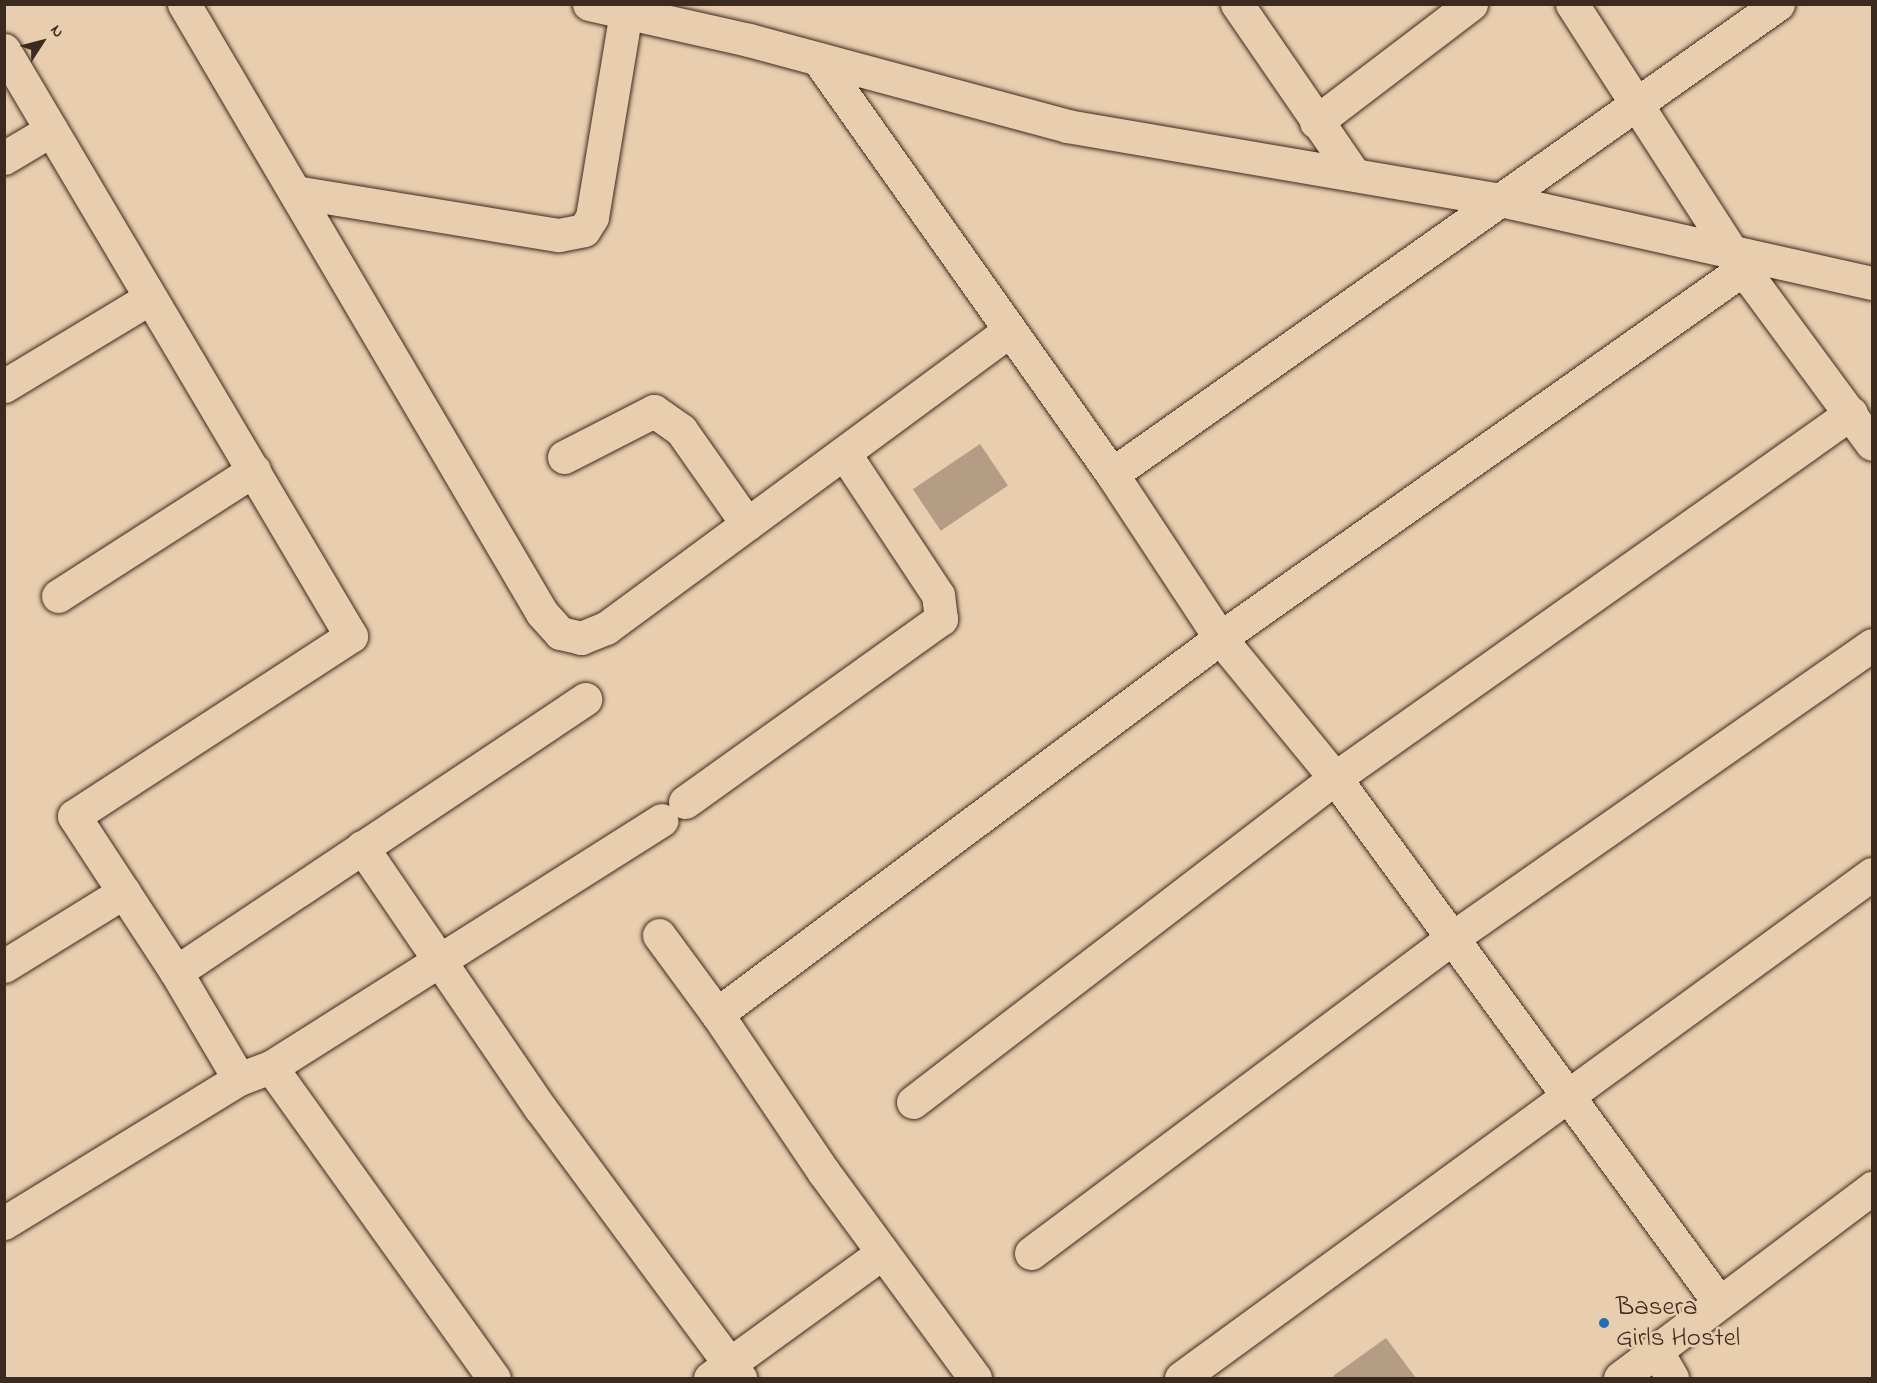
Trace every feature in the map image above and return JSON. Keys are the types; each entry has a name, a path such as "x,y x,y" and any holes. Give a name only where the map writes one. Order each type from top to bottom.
{"street":[{"path":"184,4 542,613 560,633 581,638 606,628 1008,332"},
{"path":"589,4 818,59 1067,126 1496,200 1738,261 1872,283"},
{"path":"1237,4 1316,122 1354,174"},
{"path":"1316,122 1471,4"},
{"path":"1572,4 1640,103 1738,261 1872,444"},
{"path":"1113,474 1496,200 1640,103 1778,4"},
{"path":"295,192 559,235 584,230 592,217 626,12"},
{"path":"4,50 351,636 74,816 176,972 239,1079"},
{"path":"818,59 1008,332 1113,474 1220,638 1335,778 1718,1301"},
{"path":"4,158 51,130"},
{"path":"717,1014 1220,638 1738,261"},
{"path":"4,386 150,298"},
{"path":"564,457 654,411 681,430 747,524"},
{"path":"913,1102 1335,778 1851,413"},
{"path":"4,1223 239,1079 271,1067 673,811 941,619 938,595 844,453"},
{"path":"57,596 254,470"},
{"path":"1030,1253 1452,938 1872,645"},
{"path":"176,972 585,699"},
{"path":"362,847 438,962 726,1374 882,1253"},
{"path":"1181,1378 1872,873"},
{"path":"4,966 124,892"},
{"path":"659,935 717,1014 882,1253 975,1378"},
{"path":"271,1067 494,1378"},
{"path":"1620,1378 1718,1301 1872,1188"},
{"path":"1656,1350 1672,1378"}],"building":[{"path":"980,444 1008,485 941,531 913,489"},
{"path":"1386,1338 1416,1378 1334,1378 1333,1376"}],"place":[{"name":"Basera Girls Hostel","path":"1604,1323"}]}
